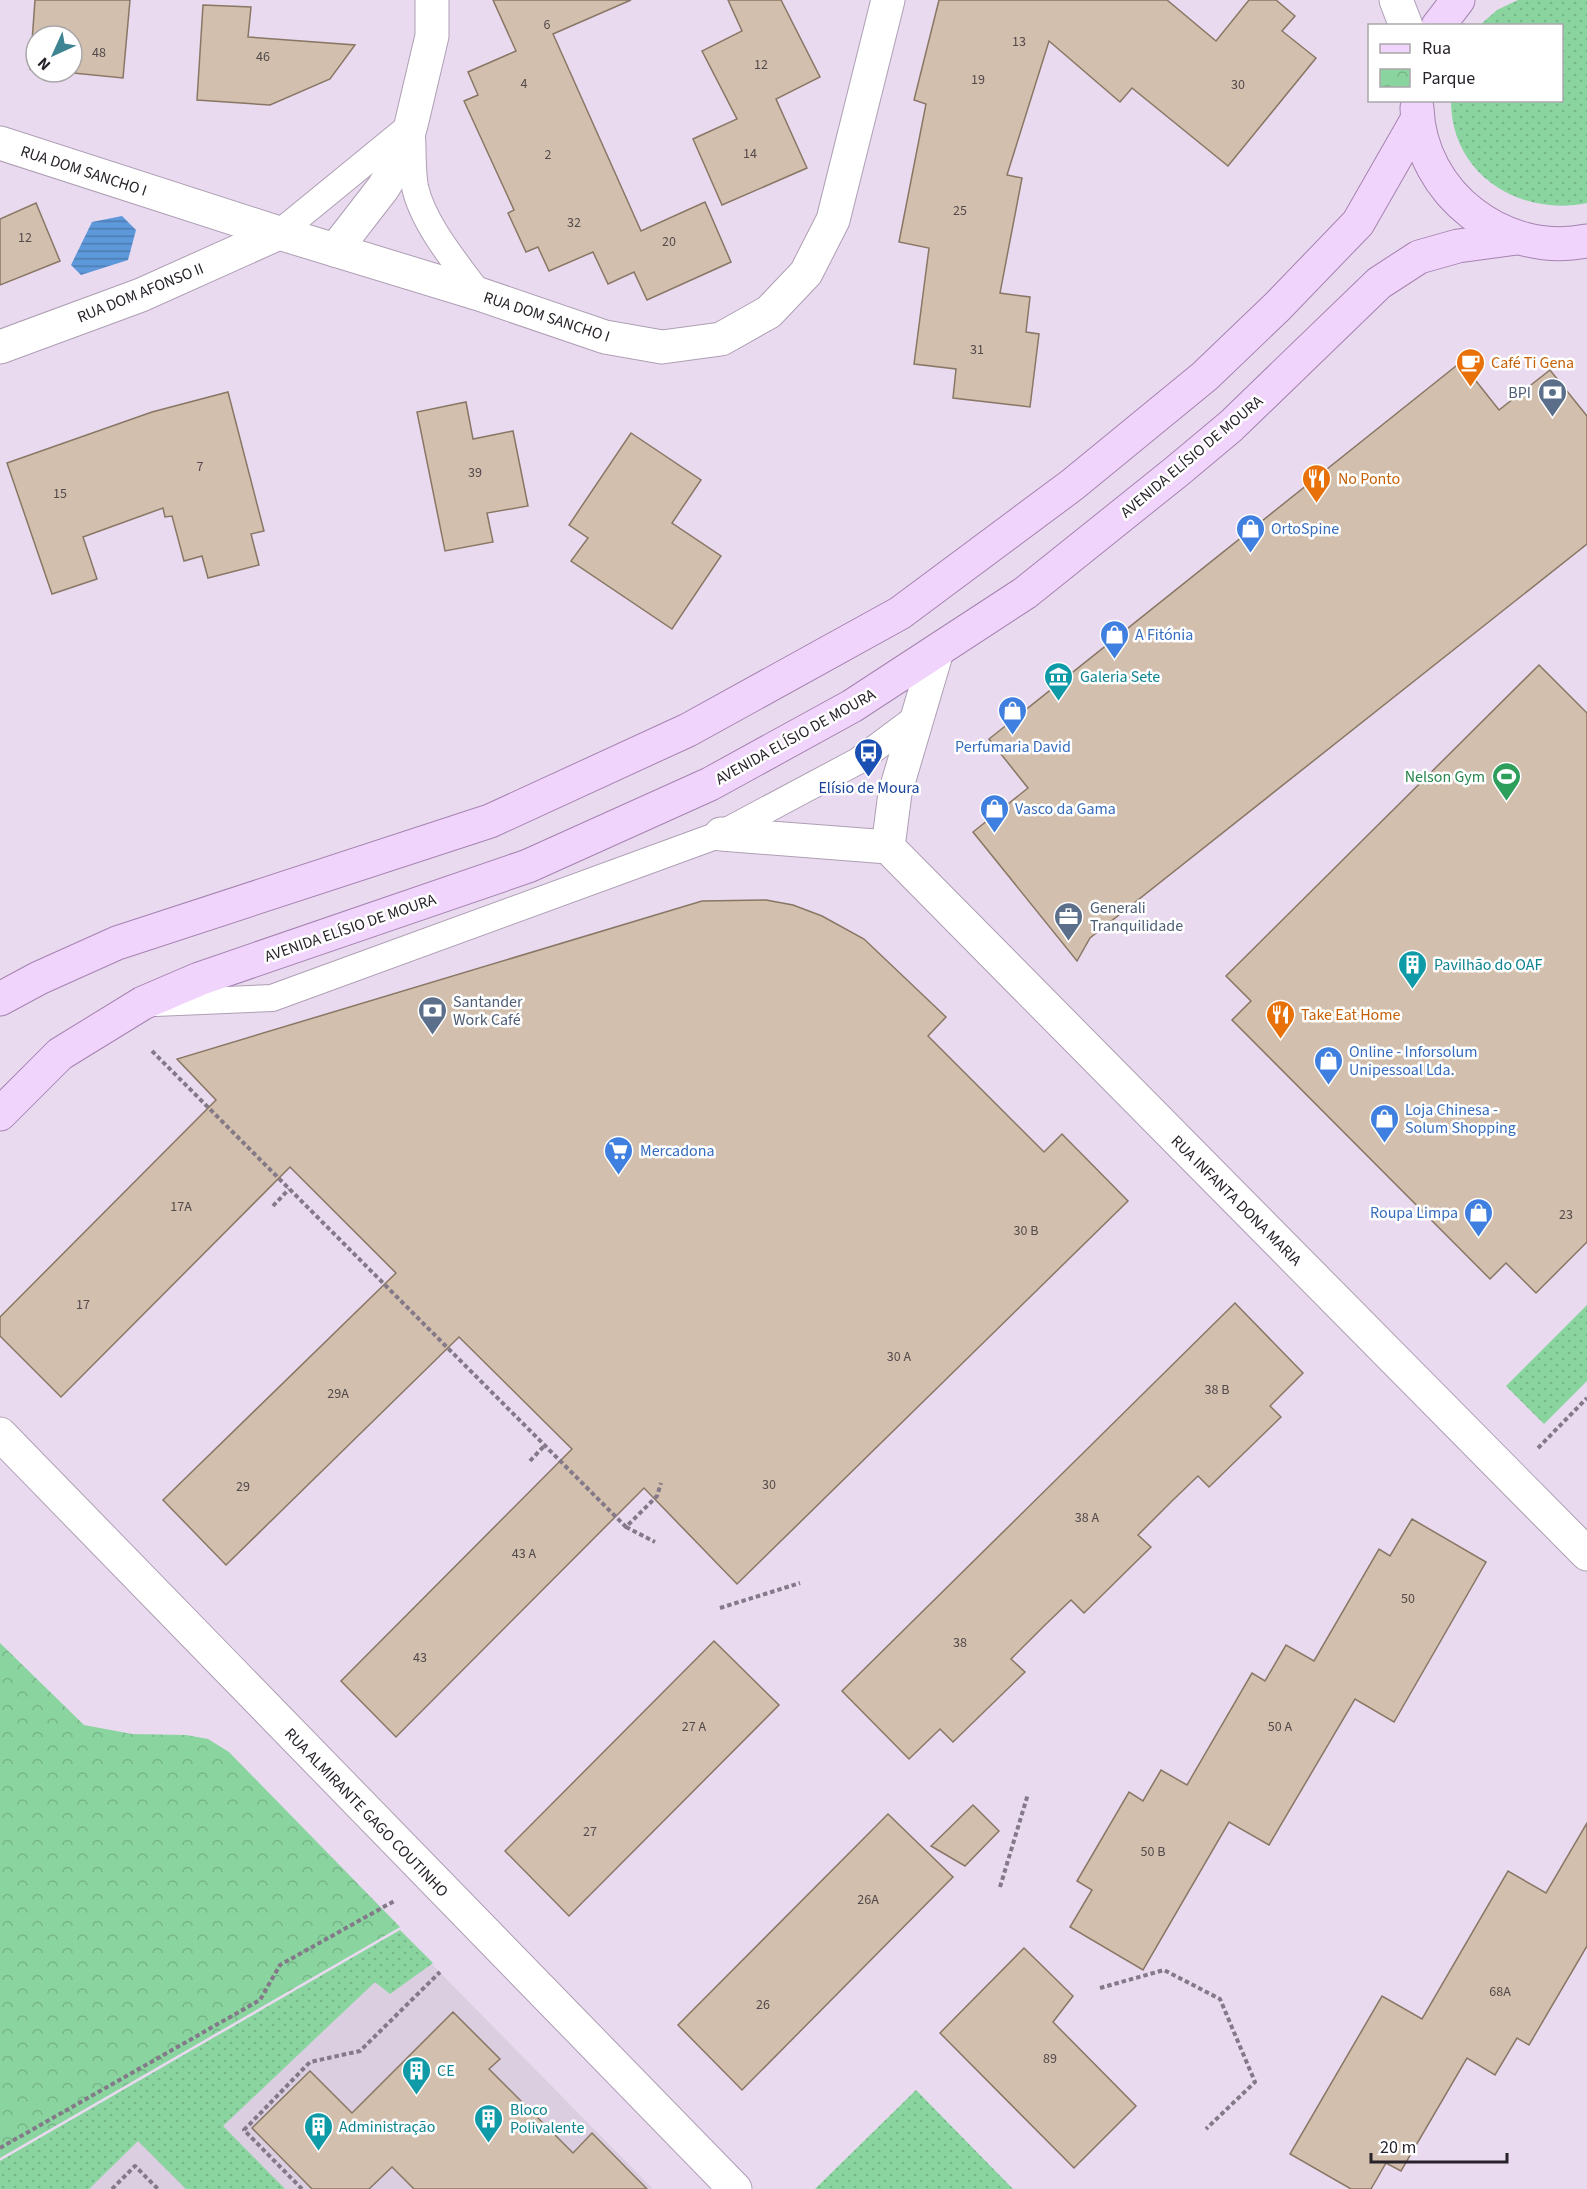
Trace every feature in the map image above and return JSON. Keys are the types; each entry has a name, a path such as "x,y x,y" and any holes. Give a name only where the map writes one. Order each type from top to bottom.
{"main road":[{"path":"1440,24 1458,0"},
{"path":"1417,110 1425,152 1440,181 1461,206 1487,225 1517,238 1548,244 1587,241"},
{"path":"0,999 39,978 117,943 490,821 688,730 900,613 1072,486 1205,376 1277,307 1358,223 1417,110"},
{"name":"AVENIDA ELÍSIO DE MOURA","path":"0,1114 60,1054 143,1003 199,979 528,866 710,784 852,706 1025,593 1203,449 1292,369 1379,283 1419,257 1458,246 1517,238"}],"street":[{"path":"336,250 383,188 400,160 411,125 432,36 432,0"},
{"name":"RUA DOM SANCHO I","path":"0,143 279,233 479,294 605,337 662,347 721,339 770,312 806,273 833,220 888,0"},
{"path":"1396,0 1406,24"},
{"name":"RUA DOM AFONSO II","path":"0,347 141,295 279,233"},
{"path":"721,834 888,846 895,793 937,651"},
{"name":"RUA INFANTA DONA MARIA","path":"888,846 1587,1554"},
{"name":"RUA ALMIRANTE GAGO COUTINHO","path":"0,1434 735,2189"}],"lane":[{"path":"279,233 411,125"},
{"path":"411,125 415,188 436,232 479,294"},
{"path":"143,1003 272,998 721,834 858,761 916,717"}],"path":[{"path":"152,1051 626,1527 655,1542"},
{"path":"273,1206 290,1189"},
{"path":"1510,1477 1587,1398"},
{"path":"530,1461 544,1446"},
{"path":"626,1527 657,1496 662,1483"},
{"path":"720,1608 800,1583"},
{"path":"999,1887 1028,1794"},
{"path":"0,2148 260,2000 280,1965 433,1879"},
{"path":"1100,1988 1164,1970 1220,1999 1255,2082 1206,2129"},
{"path":"302,2189 244,2130 310,2062 360,2051 440,1972"},
{"path":"112,2189 135,2166 158,2189"}],"shaded area":[{"path":"401,1933 653,2189 0,2189 0,2163"}],"green space":[{"path":"1518,0 1587,0 1587,203 1562,206 1537,203 1514,196 1494,185 1476,169 1463,150 1454,127 1451,102 1563,102 1563,24 1481,24 1497,10"},
{"path":"1587,1305 1587,1381 1544,1424 1506,1386"},
{"path":"0,1643 84,1725 132,1734 186,1735 208,1739 229,1752 400,1927 0,2158"},
{"path":"400,1930 433,1963 390,1994 375,1982 223,2126 285,2189 186,2189 138,2141 89,2189 0,2189 0,2161"},
{"path":"916,2090 1013,2189 815,2189"}],"water":[{"path":"122,216 136,230 128,260 81,275 71,265 92,222"}],"building":[{"path":"35,0 130,0 123,78 84,74 84,24 33,24"},
{"path":"493,0 631,0 553,34 641,231 705,202 731,262 647,300 634,272 608,284 593,252 549,271 538,247 526,252 508,213 514,210 464,101 478,95 468,72 516,51"},
{"path":"728,0 781,0 820,77 776,99 807,168 722,205 693,139 737,119 702,51 742,31"},
{"path":"939,0 1167,0 1216,41 1249,0 1276,0 1295,16 1282,31 1316,58 1228,166 1132,88 1120,102 1049,41 1007,175 1022,178 1000,293 1030,297 1026,332 1039,334 1030,407 953,398 956,369 914,364 929,248 899,242 926,104 914,100"},
{"path":"203,5 251,7 248,37 355,45 330,79 270,105 197,100"},
{"path":"36,203 60,261 0,285 0,219"},
{"path":"1461,362 1499,410 1550,370 1587,416 1587,544 1090,938 1077,961 973,832 1028,788 989,739"},
{"path":"228,392 264,531 251,534 259,565 208,578 202,556 184,561 172,516 165,517 163,508 83,537 97,579 52,594 7,463 152,412"},
{"path":"466,402 473,439 513,431 528,506 487,513 493,542 445,551 417,412"},
{"path":"631,433 701,480 672,523 721,556 672,629 571,561 588,538 569,525"},
{"name":"Pavilhão do OAF","path":"1539,665 1587,713 1587,1242 1536,1293 1506,1263 1490,1279 1232,1020 1251,1001 1226,976"},
{"path":"766,900 793,905 822,916 864,939 946,1017 928,1036 1044,1152 1062,1134 1128,1201 737,1584 644,1488 396,1737 341,1681 572,1449 459,1337 226,1565 163,1500 396,1273 290,1167 61,1397 0,1336 0,1317 216,1100 177,1059 702,901"},
{"path":"1235,1303 1303,1373 1270,1406 1281,1417 1209,1487 1198,1476 1173,1500 1138,1535 1151,1547 1084,1613 1071,1600 1045,1625 1011,1659 1025,1672 953,1742 940,1729 909,1759 842,1691"},
{"path":"1412,1519 1486,1562 1394,1722 1355,1699 1269,1845 1229,1822 1143,1970 1070,1927 1092,1890 1077,1881 1129,1792 1143,1801 1161,1770 1187,1785 1252,1673 1265,1681 1286,1645 1314,1661 1379,1549 1390,1556"},
{"path":"714,1641 779,1705 569,1916 505,1851"},
{"path":"973,1805 999,1831 965,1866 931,1846"},
{"path":"888,1814 953,1877 742,2090 678,2025"},
{"path":"1587,1823 1587,1946 1529,2045 1517,2038 1495,2075 1467,2058 1401,2171 1386,2163 1371,2189 1351,2189 1290,2154 1382,1996 1422,2019 1508,1871 1546,1893"},
{"path":"1024,1948 1073,1996 1053,2022 1136,2106 1074,2168 940,2033"},
{"path":"453,2012 500,2059 489,2069 573,2153 592,2133 647,2189 414,2189 392,2167 369,2189 312,2189 252,2128 310,2071 352,2113"}],"place":[{"name":"Café Ti Gena","path":"1470,388"},
{"name":"BPI","path":"1552,418"},
{"name":"No Ponto","path":"1317,504"},
{"name":"OrtoSpine","path":"1250,554"},
{"name":"A Fitónia","path":"1114,660"},
{"name":"Galeria Sete","path":"1059,702"},
{"name":"Perfumaria David","path":"1013,736"},
{"name":"Elísio de Moura","path":"869,778"},
{"name":"Nelson Gym","path":"1506,802"},
{"name":"Vasco da Gama","path":"994,834"},
{"name":"Generali Tranquilidade","path":"1069,942"},
{"name":"Pavilhão do OAF","path":"1413,990"},
{"name":"Santander Work Café","path":"432,1036"},
{"name":"Take Eat Home","path":"1280,1040"},
{"name":"Online - Inforsolum Unipessoal Lda.","path":"1328,1086"},
{"name":"Loja Chinesa - Solum Shopping","path":"1384,1144"},
{"name":"Mercadona","path":"619,1176"},
{"name":"Roupa Limpa","path":"1479,1238"},
{"name":"CE","path":"416,2096"},
{"name":"Bloco Polivalente","path":"489,2144"},
{"name":"Administração","path":"318,2152"}]}
